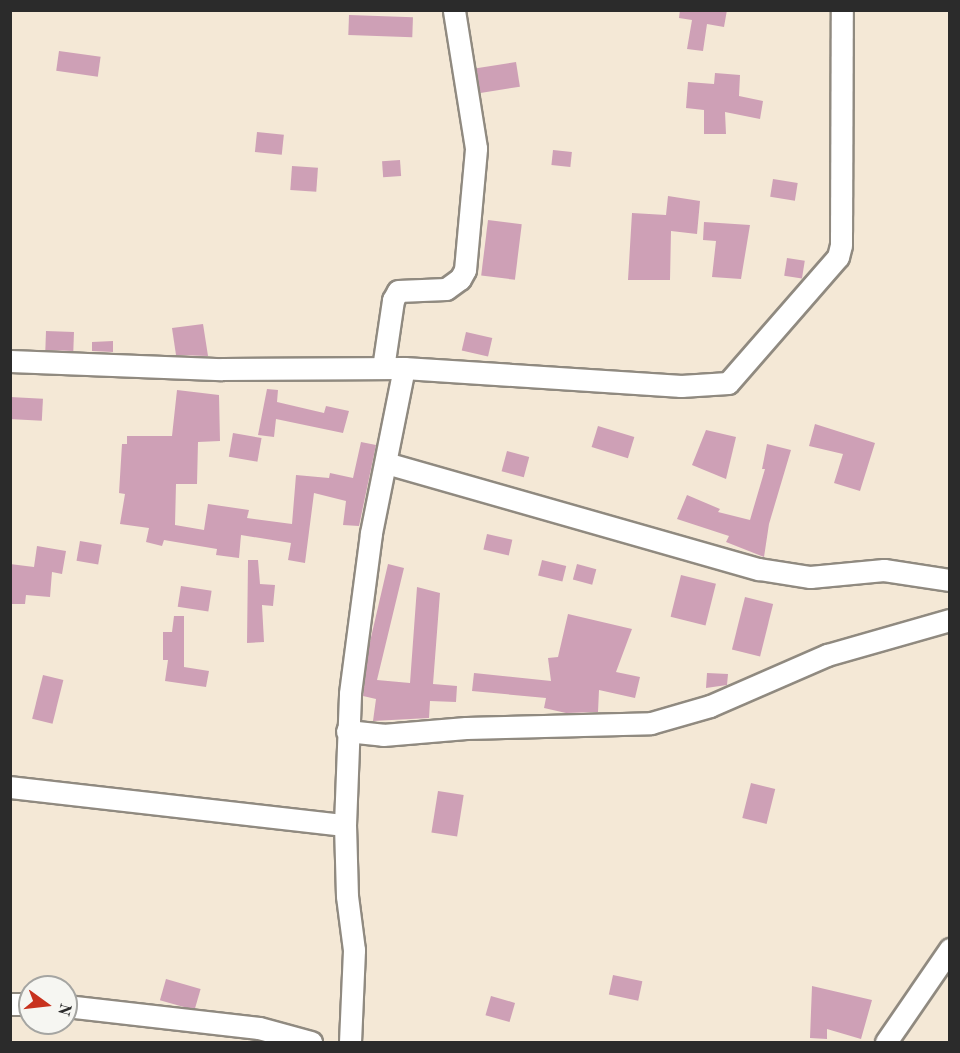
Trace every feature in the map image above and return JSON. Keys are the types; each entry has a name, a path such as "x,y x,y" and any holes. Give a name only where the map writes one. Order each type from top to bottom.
{"street":[{"path":"350,1042 354,950 347,896 345,825 347,731 371,533 386,464 394,368 393,300 398,291 446,289 465,270 476,148 454,10"},
{"path":"10,361 202,368 394,368 681,386 728,382 838,257 841,245 842,10"},
{"path":"386,464 759,569 810,577 884,570 950,580"},
{"path":"347,731 383,735 466,728 651,723 710,706 827,655 950,620"},
{"path":"10,787 345,825"},
{"path":"886,1042 950,949"},
{"path":"78,1007 259,1028 311,1042"}],"building":[{"path":"680,10 727,10 724,27 707,24 703,51 687,49 692,20 679,18"},
{"path":"349,15 413,17 412,37 348,35"},
{"path":"59,51 101,57 98,77 56,71"},
{"path":"516,62 520,87 480,93 476,68"},
{"path":"715,73 740,75 739,96 763,101 760,119 725,112 726,134 704,134 704,110 686,108 688,82 714,84"},
{"path":"257,132 284,135 282,155 255,152"},
{"path":"553,150 572,152 570,167 551,165"},
{"path":"400,160 401,176 383,177 382,161"},
{"path":"292,166 318,168 316,192 290,190"},
{"path":"773,179 798,183 795,201 770,197"},
{"path":"668,196 700,201 697,234 671,231 670,280 628,280 632,213 666,215"},
{"path":"488,220 522,224 515,280 481,276"},
{"path":"704,222 750,225 741,279 712,277 716,241 703,240"},
{"path":"787,258 805,261 802,279 784,276"},
{"path":"203,324 208,356 176,355 172,328"},
{"path":"46,331 74,332 73,351 45,350"},
{"path":"466,332 492,338 488,357 462,351"},
{"path":"113,341 113,352 92,351 92,342"},
{"path":"267,389 278,390 277,402 324,413 326,406 349,411 343,433 276,419 274,437 258,435"},
{"path":"177,390 219,395 220,441 198,442 197,484 176,484 175,525 204,530 208,504 249,510 247,518 292,524 296,475 329,478 330,473 353,478 361,442 376,445 359,526 343,525 346,501 314,493 305,563 288,560 291,543 241,535 239,558 216,555 217,549 164,540 162,546 146,542 149,528 120,524 125,494 119,493 122,444 127,444 127,436 172,436"},
{"path":"10,397 43,399 42,421 10,419"},
{"path":"815,424 875,443 860,491 834,483 843,454 809,446"},
{"path":"598,426 634,437 628,458 592,447"},
{"path":"706,430 736,437 726,479 692,465"},
{"path":"233,433 262,438 257,462 229,457"},
{"path":"767,444 791,450 769,524 764,557 726,542 729,536 677,519 687,495 720,509 718,512 750,520 765,469 762,469"},
{"path":"507,451 529,457 524,477 502,471"},
{"path":"487,534 512,540 509,555 483,550"},
{"path":"80,541 102,545 98,565 77,561"},
{"path":"37,546 66,551 62,574 52,572 50,597 26,595 25,604 10,604 10,564 34,567"},
{"path":"248,560 258,560 260,584 275,585 273,606 262,605 264,642 247,643"},
{"path":"542,560 566,566 562,582 538,576"},
{"path":"388,564 404,568 377,680 410,683 417,587 440,593 433,684 457,686 456,702 430,701 429,718 373,721 376,699 363,696 369,646"},
{"path":"577,564 596,569 592,585 573,579"},
{"path":"681,575 716,584 706,625 671,617"},
{"path":"181,586 212,591 208,612 178,607"},
{"path":"745,597 773,604 760,656 732,649"},
{"path":"568,614 632,629 616,672 640,677 635,698 599,690 598,712 566,713 544,708 546,698 472,691 474,673 551,681 548,658 558,657"},
{"path":"174,616 184,616 184,667 209,671 206,687 165,681 168,660 163,660 163,632 172,632"},
{"path":"707,673 728,674 727,685 706,688"},
{"path":"43,675 63,680 52,724 32,719"},
{"path":"751,783 775,789 767,824 742,818"},
{"path":"438,791 464,795 457,837 431,832"},
{"path":"613,975 642,981 638,1001 609,995"},
{"path":"166,979 201,989 195,1010 160,1000"},
{"path":"812,986 872,1000 861,1039 827,1029 827,1039 810,1038"},
{"path":"491,996 515,1003 510,1022 485,1015"}]}
